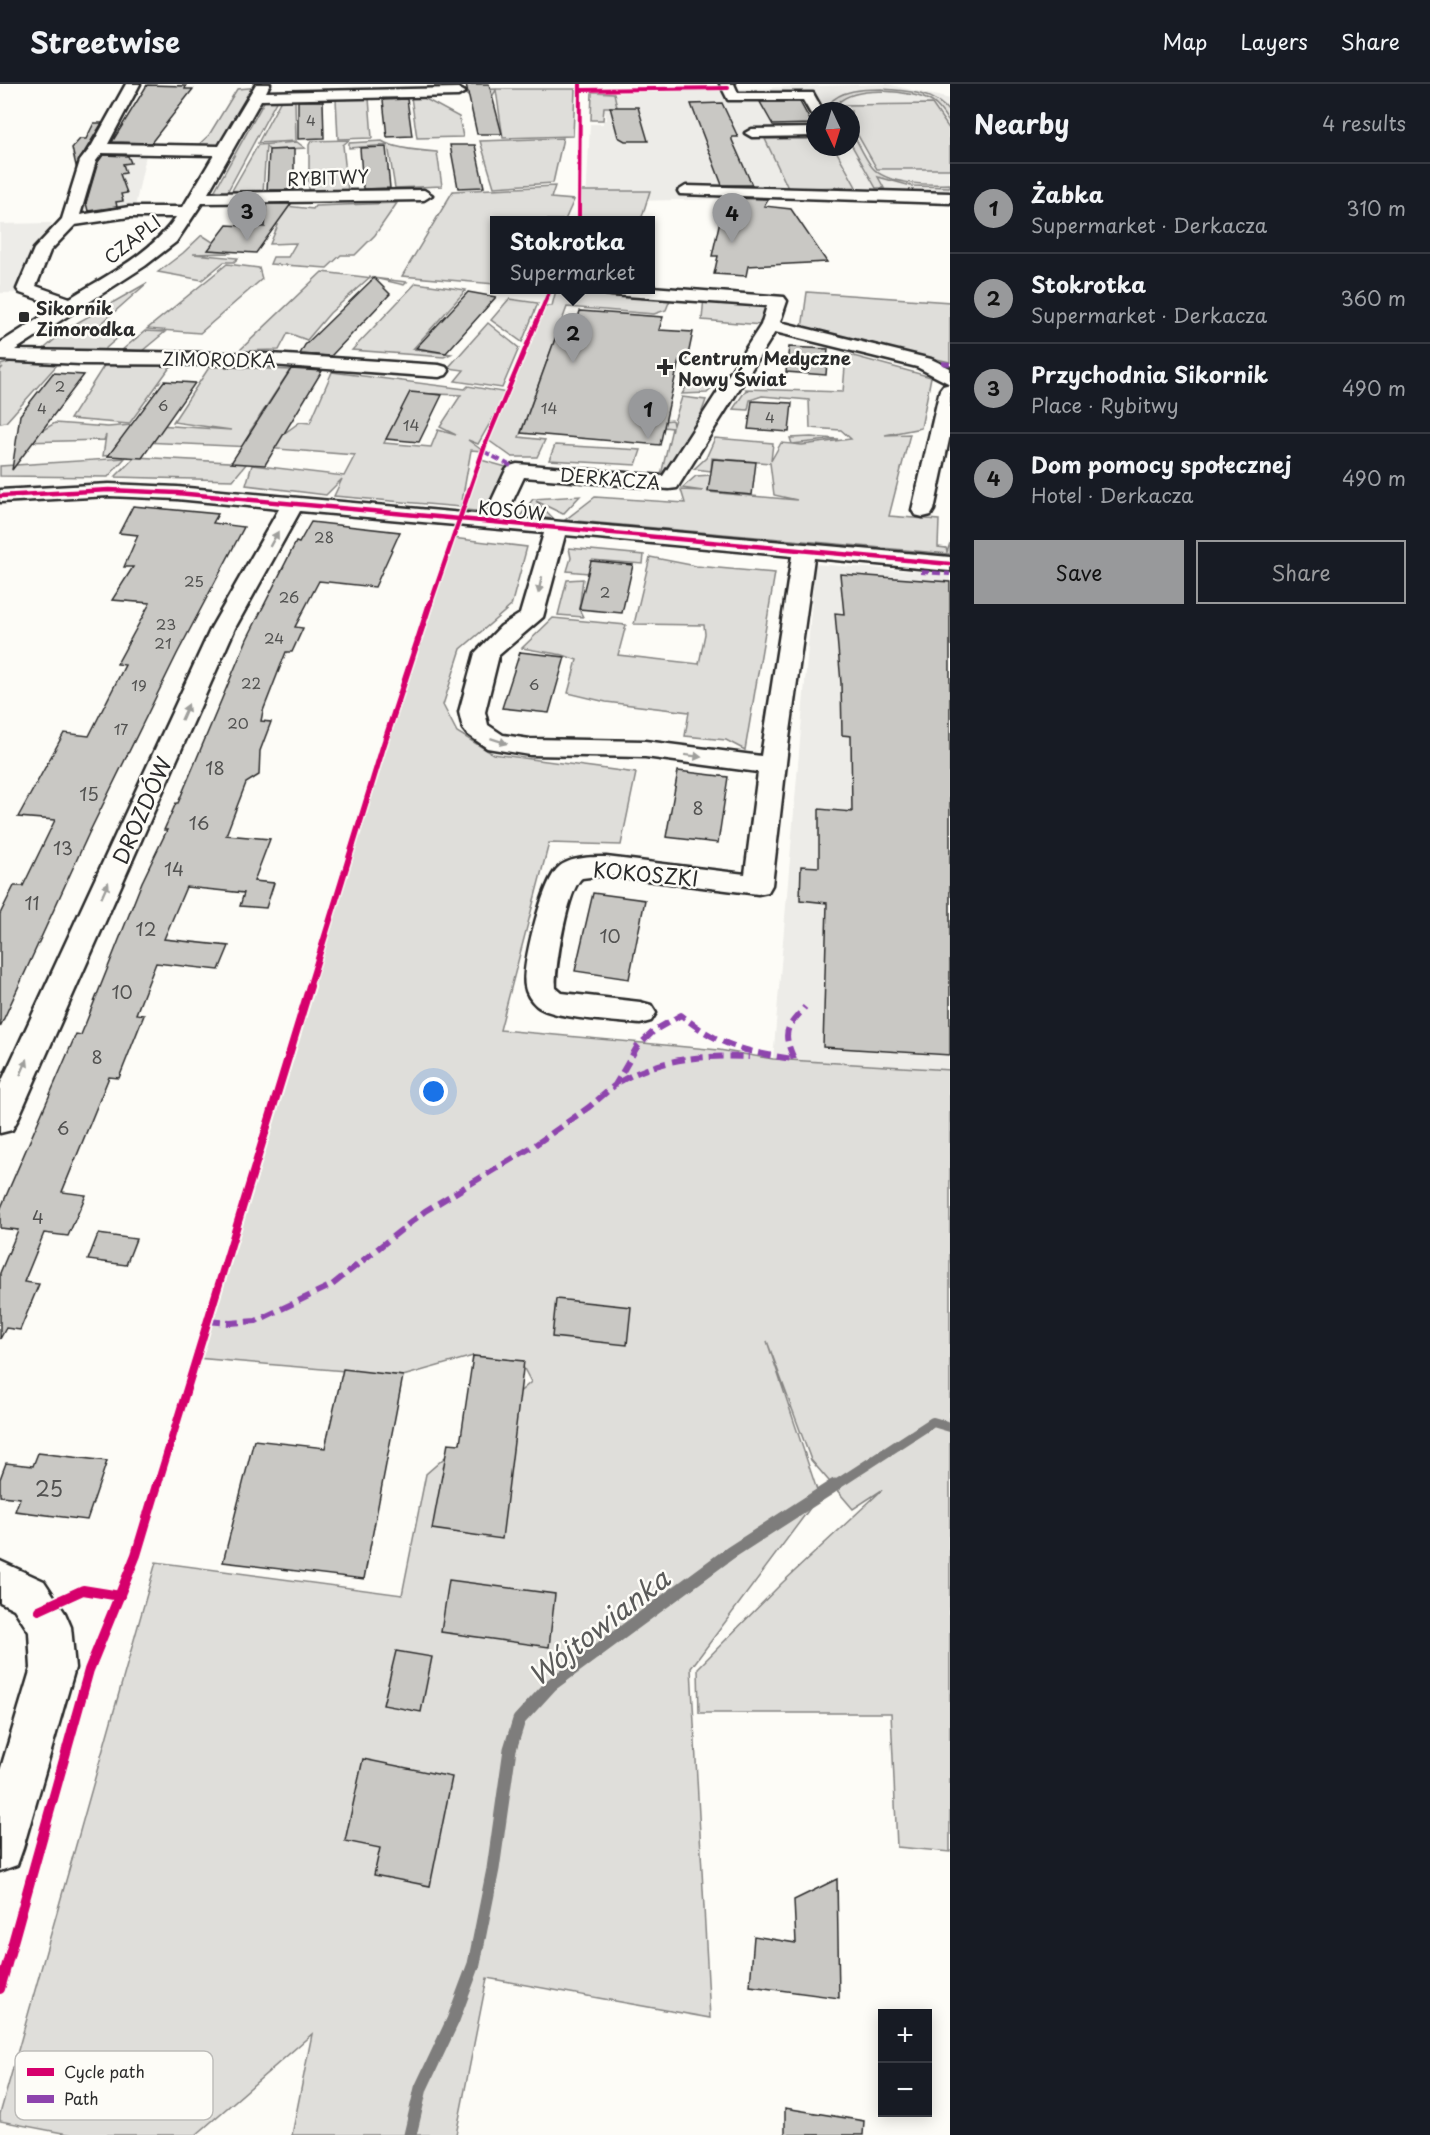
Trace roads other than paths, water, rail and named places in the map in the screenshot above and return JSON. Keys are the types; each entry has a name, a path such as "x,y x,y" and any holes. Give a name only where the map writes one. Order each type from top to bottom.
{"street":[{"path":"72,305 26,289 42,249 70,221 88,161 98,148 133,84"},
{"path":"727,84 734,97 808,96 811,102"},
{"path":"259,90 458,92"},
{"name":"CZAPLI","path":"0,353 138,262 170,238 193,205 226,141 259,90"},
{"path":"752,133 806,132"},
{"path":"98,148 226,141"},
{"path":"686,191 950,198"},
{"name":"RYBITWY","path":"70,221 129,212 249,200 381,194 424,195"},
{"name":"DERKACZA","path":"494,522 496,513 517,471 669,483 770,325 778,301 655,293"},
{"path":"770,325 924,363 940,369 950,378"},
{"name":"ZIMORODKA","path":"0,353 34,357 218,358 321,362 439,371"},
{"path":"923,510 950,390"},
{"name":"KOSÓW","path":"0,495 109,490 177,493 950,564"},
{"name":"DROZDÓW","path":"0,1121 223,628 293,504"},
{"path":"555,529 531,617 510,631 487,653 472,712 476,729 496,742 530,747 645,749 773,766"},
{"name":"KOKOSZKI","path":"640,1013 555,1003 548,999 541,990 540,978 550,929 564,879 572,871 582,867 606,866 758,885 804,552"},
{"path":"0,1581 29,1595 50,1627 52,1668 0,1848"}],"waterway":[{"name":"Wójtowianka","path":"833,1487 933,1422 950,1427"},
{"name":"Wójtowianka","path":"410,2135 421,2088 453,2020 474,1964 493,1869 510,1749 519,1720 551,1685 730,1553 835,1485"}],"place":[{"name":"Przychodnia Sikornik","path":"247,241"},
{"name":"Dom pomocy społecznej","path":"732,243"},
{"name":"Sikornik Zimorodka","path":"24,317"},
{"name":"Stokrotka","path":"573,363"},
{"name":"Centrum Medyczne Nowy Świat","path":"665,367"},
{"name":"Żabka","path":"648,439"}]}
